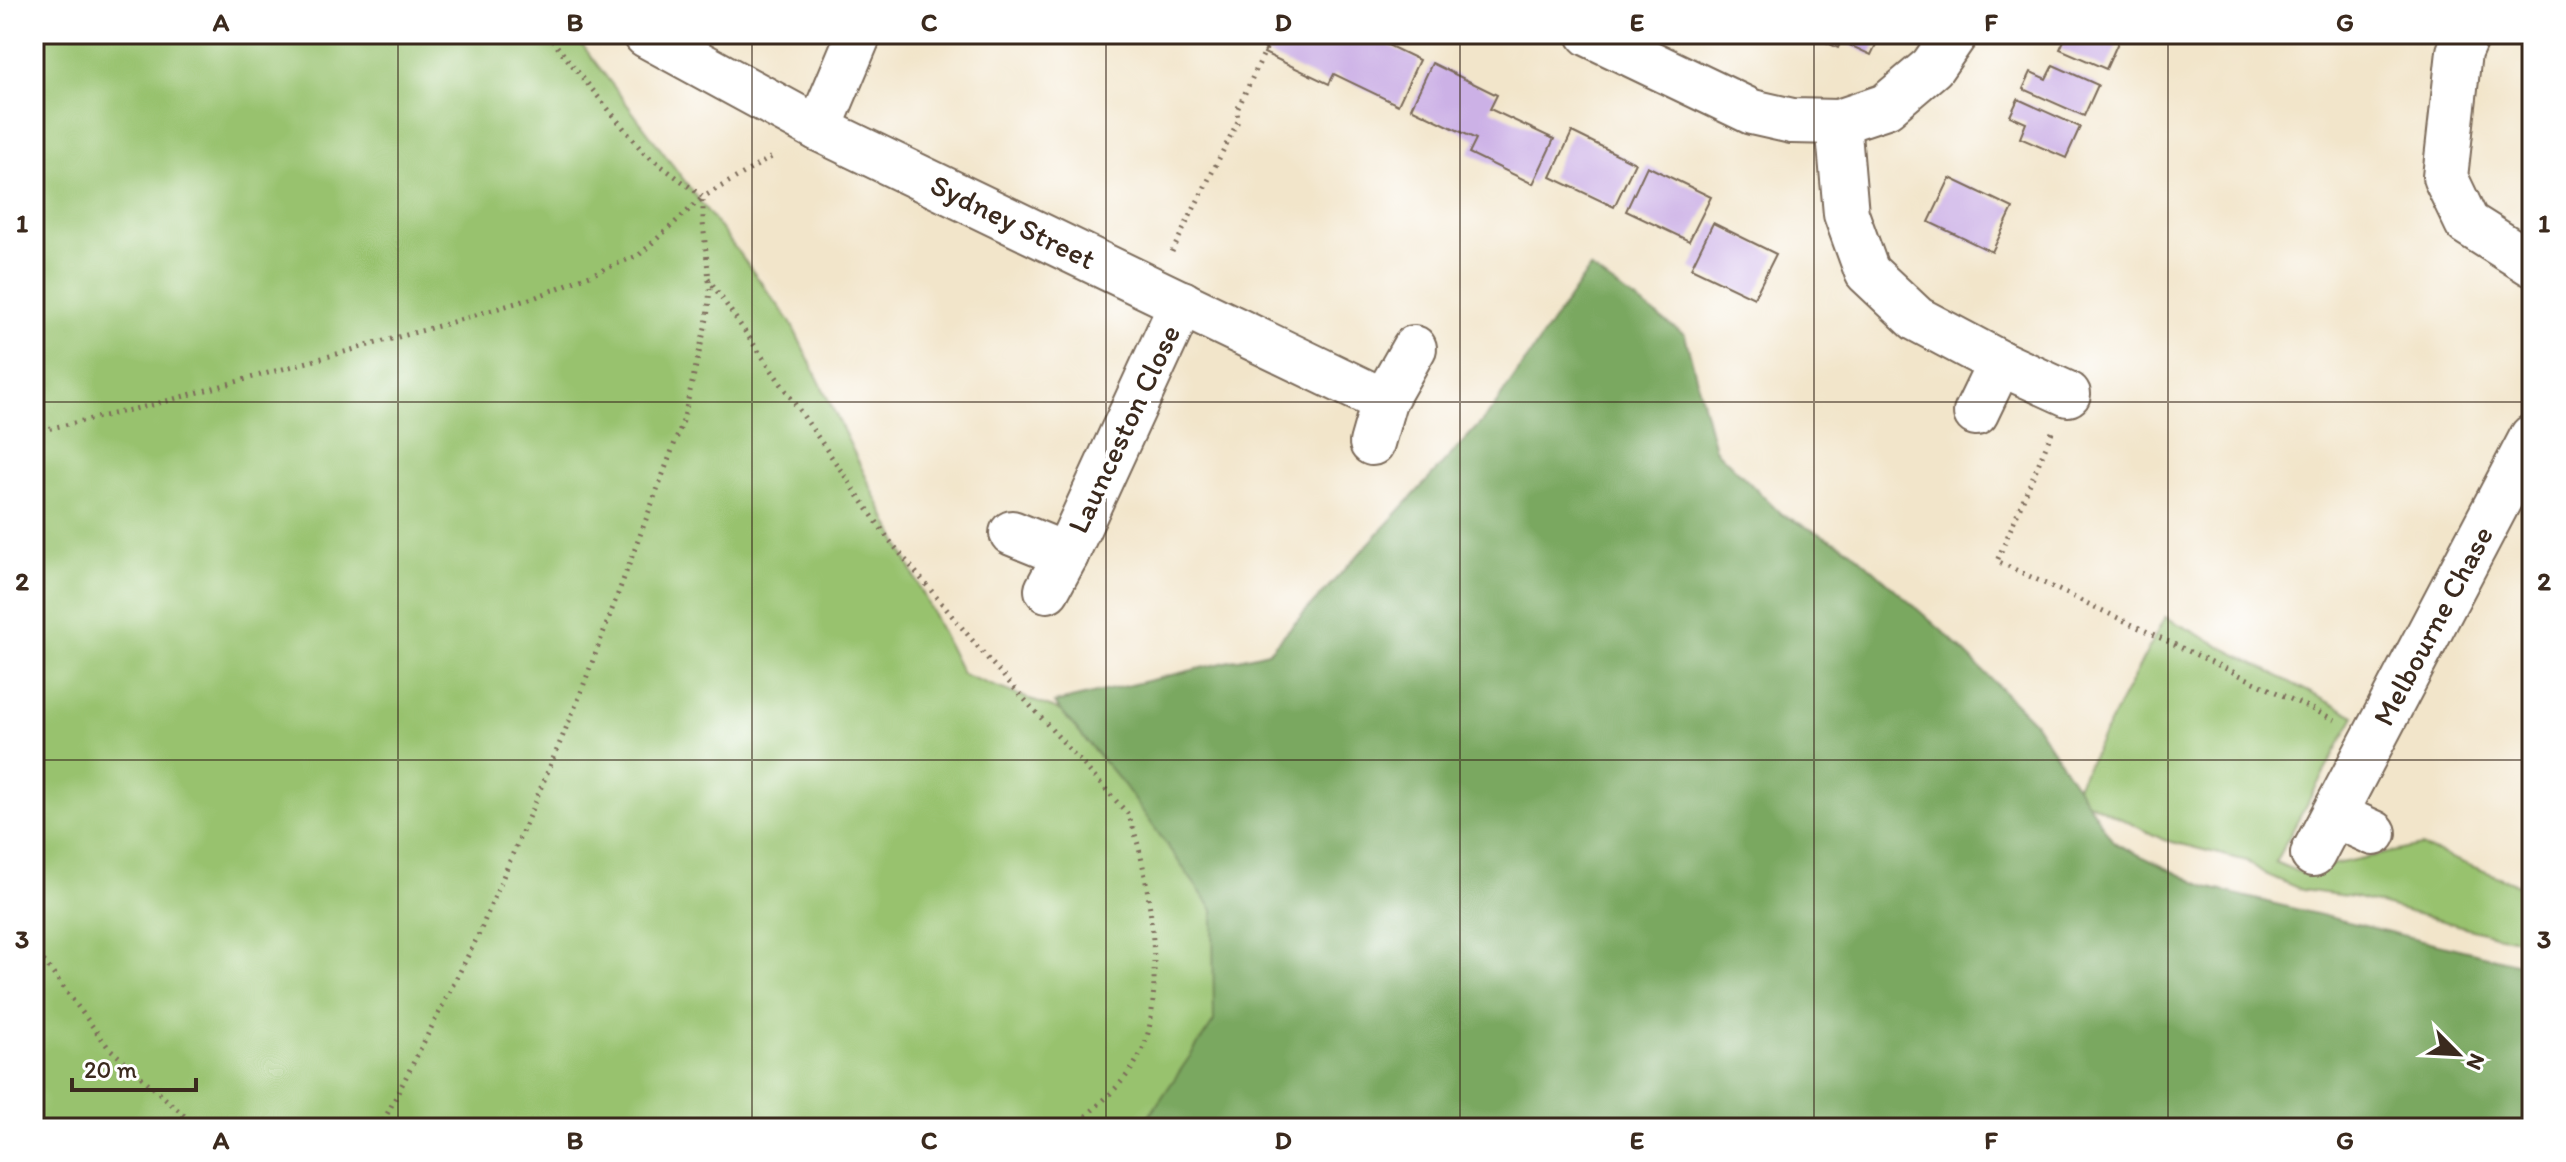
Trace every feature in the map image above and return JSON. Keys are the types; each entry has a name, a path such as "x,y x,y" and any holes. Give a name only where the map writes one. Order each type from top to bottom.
{"street":[{"path":"819,129 859,34"},
{"path":"1589,34 1752,112 1792,121 1838,122 1886,106 1932,67 1955,34"},
{"path":"2467,34 2459,52 2445,177 2467,223 2532,264"},
{"name":"Sydney Street","path":"646,35 819,129 1384,401"},
{"path":"1838,122 1846,214 1867,272 1917,319 2000,363 2068,394"},
{"name":"Launceston Close","path":"1012,533 1057,572 1168,296"},
{"path":"1372,443 1384,401 1414,348"},
{"path":"1976,413 2000,363"},
{"name":"Melbourne Chase","path":"2313,854 2532,437"},
{"path":"2334,815 2374,833"}],"path":[{"path":"380,1128 478,936 583,686 683,421 707,319 710,289 703,197 644,153 547,34"},
{"path":"1168,296 1238,121 1237,110 1273,34"},
{"path":"2509,34 2532,45"},
{"path":"34,432 152,405 536,297 639,255 703,197 819,129"},
{"path":"708,278 889,540 988,659 1128,814 1142,859 1151,922 1153,994 1148,1029 1144,1046 1121,1085 1076,1125 1068,1128"},
{"path":"2068,394 1997,561 2374,739"},
{"path":"34,948 108,1047 198,1128"}],"green space":[{"path":"34,34 574,34 790,321 962,674 1087,721 2060,804 2532,1128 34,1128"},
{"path":"1590,268 1685,335 1715,449 1781,514 1851,550 1951,639 2034,722 2114,843 2206,887 2532,967 2532,1128 1141,1128 1214,1021 1213,910 1124,785 1054,703 1268,652 1489,414"},
{"path":"2165,617 2355,716 2275,862 2298,872 2421,846 2532,890 2532,941 2494,935 2354,897 2302,890 2265,874 2247,861 2164,840 2085,801 2075,789"}],"building":[{"path":"1227,34 1258,34 1252,46"},
{"path":"1273,34 1339,34 1351,40 1353,34 1365,34 1419,60 1398,105 1334,74 1329,84 1264,53"},
{"path":"1794,34 1809,34 1806,40"},
{"path":"1809,34 1881,34 1871,55 1841,41 1838,48"},
{"path":"2067,34 2111,34 2120,38 2106,69 2060,49"},
{"path":"1432,63 1497,95 1490,109 1554,139 1533,184 1469,153 1476,139 1411,108"},
{"path":"2053,65 2098,85 2084,116 2023,89 2031,72 2046,79"},
{"path":"2018,99 2080,127 2066,158 2020,138 2026,123 2010,116"},
{"path":"1572,132 1635,163 1614,207 1551,177"},
{"path":"1647,166 1711,197 1689,241 1626,211"},
{"path":"1950,178 2013,208 1992,252 1929,222"},
{"path":"1713,223 1776,254 1754,298 1691,268"}]}
